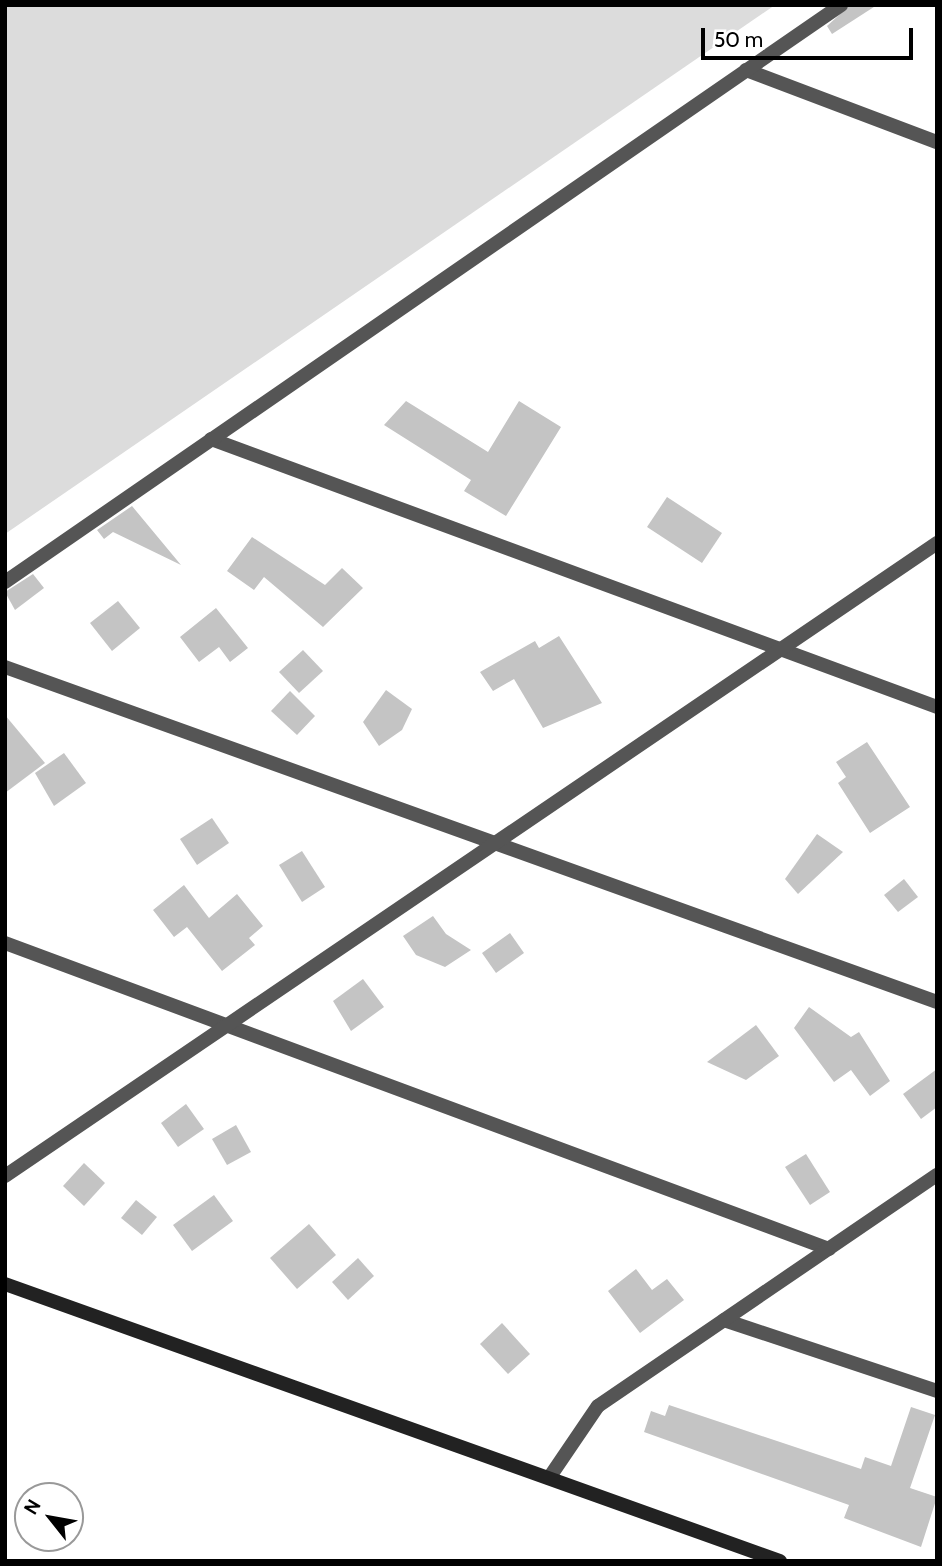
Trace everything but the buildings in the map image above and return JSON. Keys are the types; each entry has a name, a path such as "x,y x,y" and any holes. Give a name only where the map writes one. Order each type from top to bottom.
{"street":[{"path":"5,582 841,5"},
{"path":"746,71 937,142"},
{"path":"211,439 937,708"},
{"path":"5,1176 937,543"},
{"path":"5,667 937,1002"},
{"path":"5,943 829,1249"},
{"path":"549,1478 598,1406 937,1175"},
{"path":"5,1284 780,1561"},
{"path":"724,1320 937,1391"}],"shaded area":[{"path":"5,5 775,5 5,534"}]}
